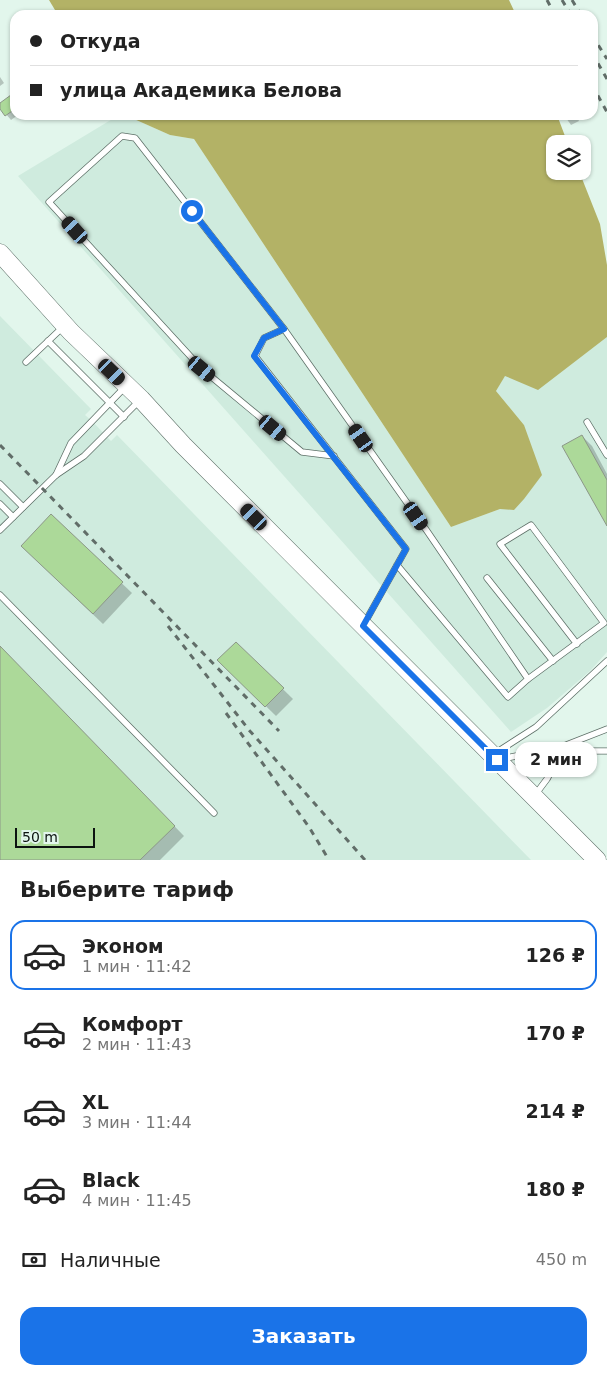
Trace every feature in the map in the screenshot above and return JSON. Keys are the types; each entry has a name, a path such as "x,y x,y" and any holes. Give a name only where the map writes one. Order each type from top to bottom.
{"main road":[{"path":"0,252 65,325 596,860"}],"lane":[{"path":"334,456 302,452 202,369 49,202 122,136 135,138 284,329 428,531 528,679"},
{"path":"26,362 65,325"},
{"path":"284,329 264,338 254,356 406,549 363,626"},
{"path":"48,341 124,417"},
{"path":"56,475 70,443 126,385"},
{"path":"0,528 56,475 84,456 141,400"},
{"path":"587,422 607,455"},
{"path":"0,484 23,507"},
{"path":"0,504 13,517"},
{"path":"397,565 508,697 528,679 604,624 531,525 500,544 576,644"},
{"path":"487,578 552,661"},
{"path":"0,595 214,813"},
{"path":"495,758 536,727 607,661"},
{"path":"495,758 561,747 607,729"},
{"path":"534,797 556,762 560,759 583,751 607,751"}],"shaded area":[{"path":"49,0 509,0 514,10 55,10"},
{"path":"111,120 136,120 170,135 194,139 451,527 500,509 524,425 496,391 505,375 583,355 607,337 607,652 590,671 547,708 511,732 18,176"},
{"path":"136,120 559,120 565,135 546,135 546,180 583,180 600,224 607,265 607,337 538,390 505,376 496,391 524,425 542,475 514,510 500,509 451,527 194,139 170,135"},
{"path":"0,316 91,409 85,415 111,441 117,435 531,860 0,860"}],"building":[{"path":"10,96 10,112 5,116 0,109 0,103"},
{"path":"582,435 607,480 607,526 562,446"},
{"path":"51,514 123,582 93,614 21,546"},
{"path":"236,642 284,688 265,707 217,660"},
{"path":"0,646 175,826 140,860 0,860"}],"railway":[{"path":"547,0 552,10"},
{"path":"562,0 568,10"},
{"path":"572,0 578,10"},
{"path":"598,45 607,59"},
{"path":"598,63 607,79"},
{"path":"598,96 607,112"},
{"path":"0,445 279,731"},
{"path":"168,626 249,730 365,860"},
{"path":"226,713 309,827 329,860"}],"route":[{"path":"192,211 284,329 264,338 254,356 406,549 363,626 497,760"}]}
